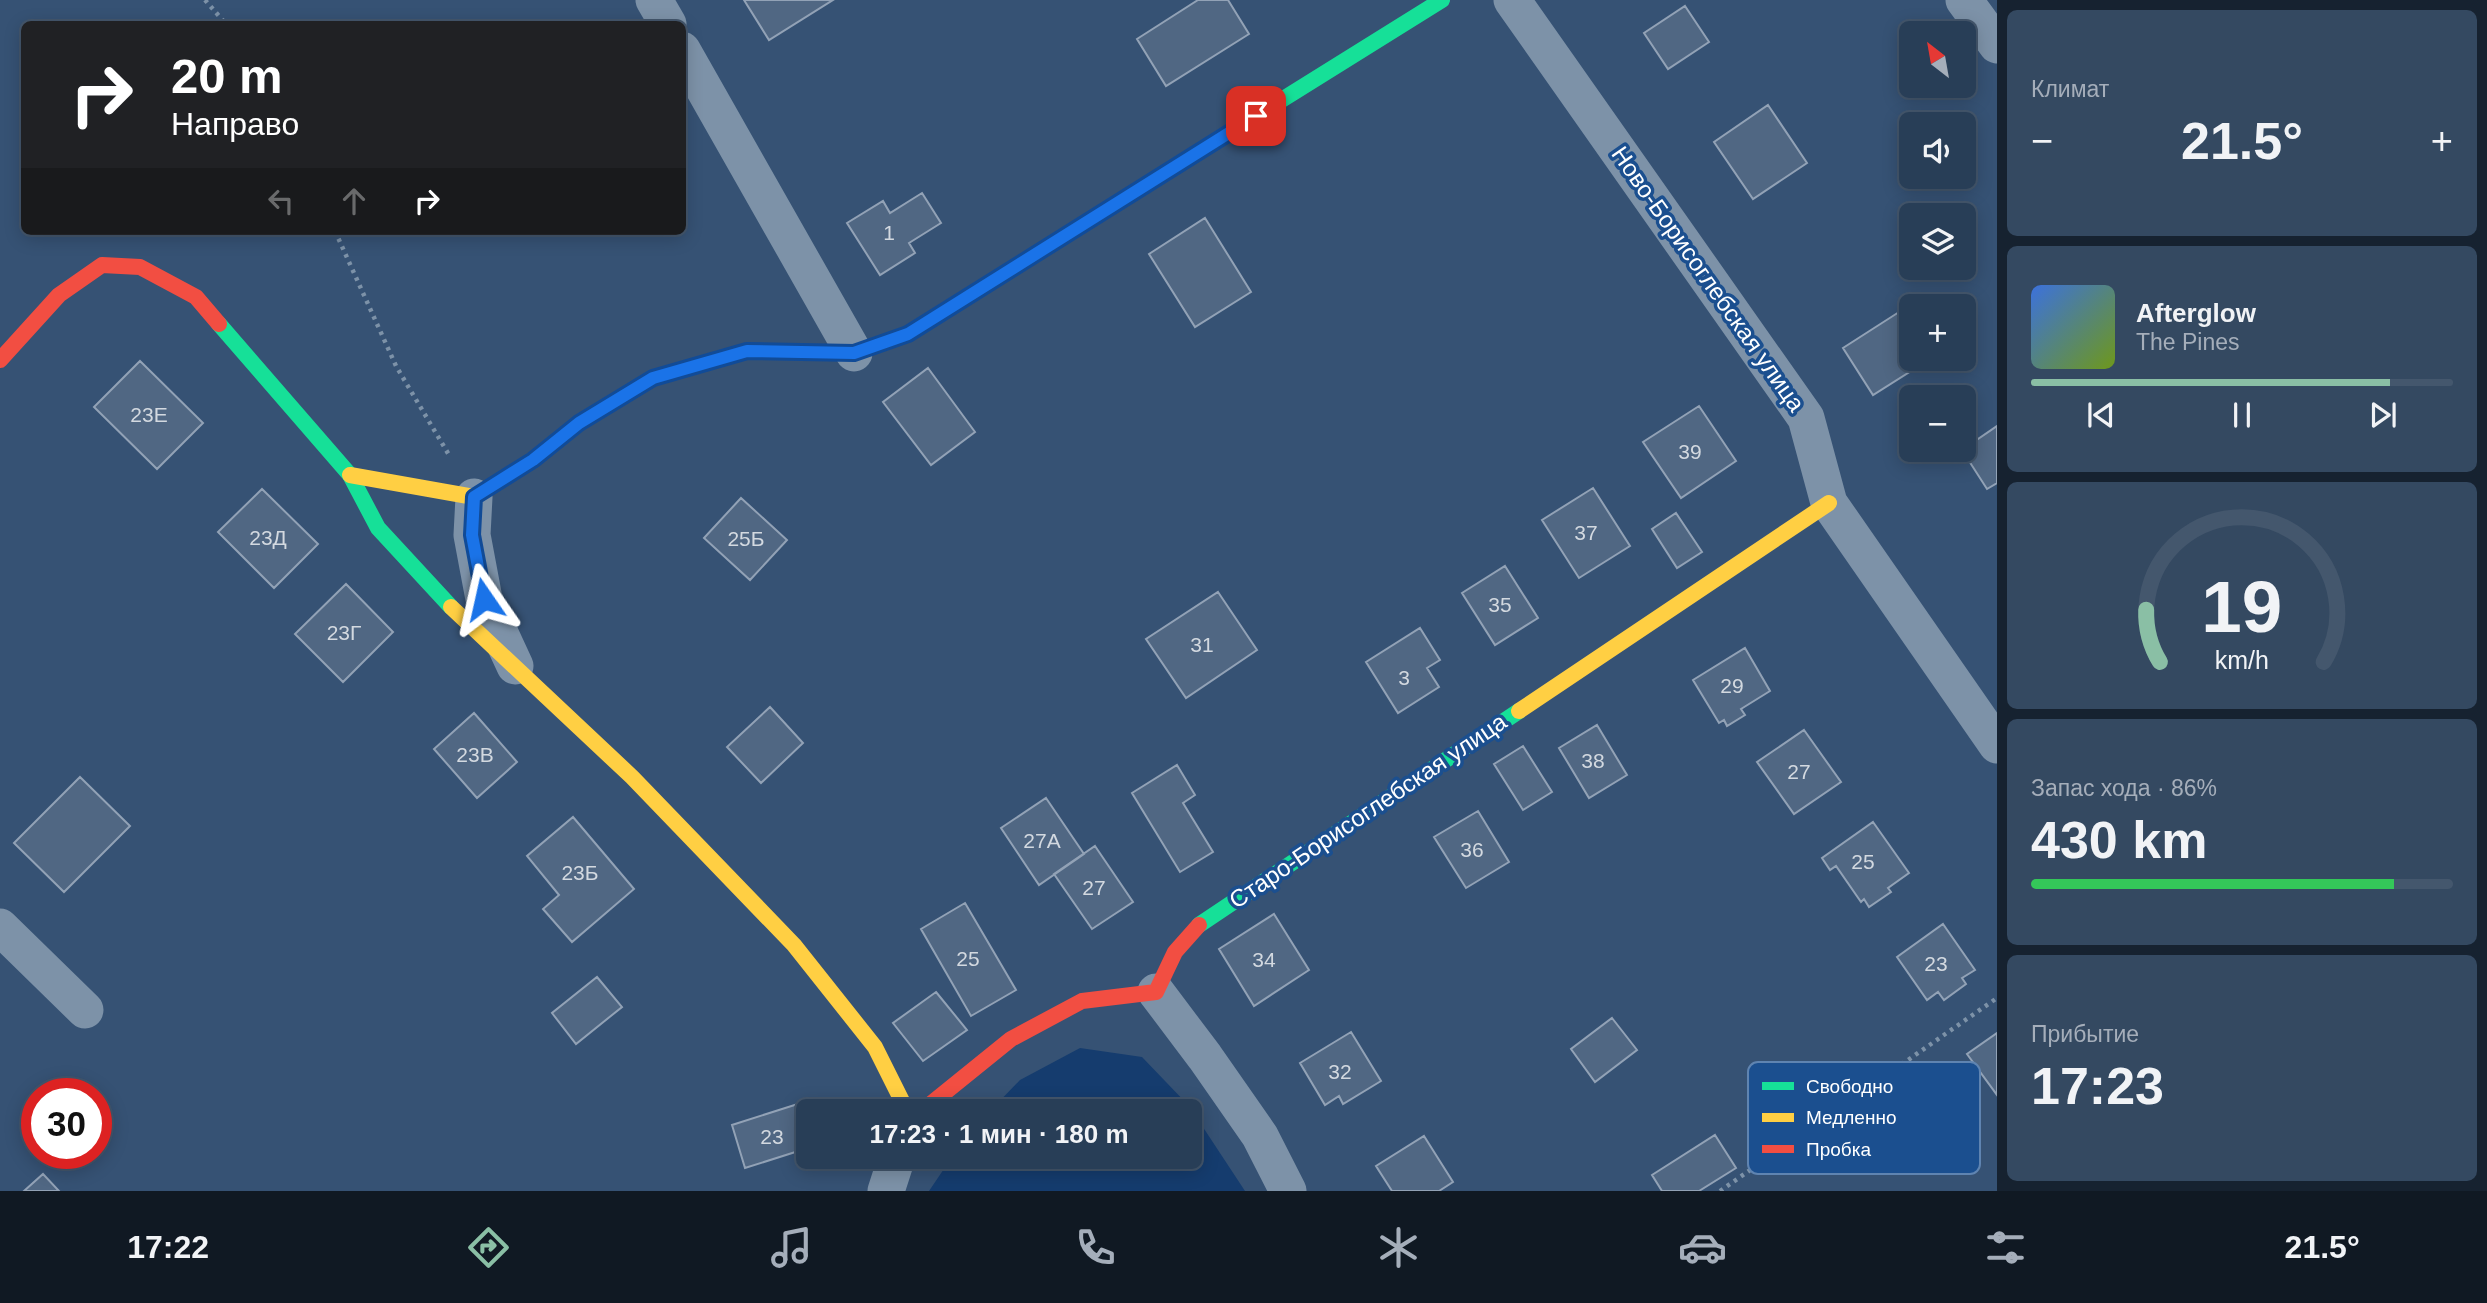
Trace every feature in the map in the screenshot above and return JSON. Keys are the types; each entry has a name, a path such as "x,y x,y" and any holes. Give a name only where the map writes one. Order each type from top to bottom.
{"street":[{"path":"654,0 666,21"},
{"path":"351,475 474,497 533,460 579,423 653,378 747,351 854,353 908,334 1442,0"},
{"name":"Ново-Борисоглебская улица","path":"1511,0 1806,418 1829,503 1997,745"},
{"path":"1964,0 1997,45"},
{"path":"686,57 854,353"},
{"path":"0,359 59,295 102,265 140,267 197,297 351,475 378,528 451,607 632,777 794,945 874,1047 902,1099"},
{"path":"474,497 472,535 484,599 517,670"},
{"name":"Старо-Борисоглебская улица","path":"1156,992 1175,952 1200,924 1829,503"},
{"path":"0,928 85,1010"},
{"path":"937,1099 1011,1039 1082,1001 1156,992 1260,1136 1288,1191"},
{"path":"886,1191 893,1169"}],"path":[{"path":"205,0 223,21"},
{"path":"337,235 396,366 474,497"},
{"path":"1905,1062 1997,998"},
{"path":"1720,1191 1748,1171"}],"water":[{"path":"1080,1048 1142,1057 1182,1099 1002,1099 1020,1080"},
{"path":"1202,1126 1245,1191 929,1191 944,1169 1202,1169"}],"building":[{"path":"744,0 833,0 769,40"},
{"path":"1198,0 1228,0 1249,34 1166,86 1137,39"},
{"path":"1685,6 1709,42 1668,69 1644,33"},
{"path":"1768,105 1807,163 1753,199 1714,142"},
{"path":"922,193 941,223 909,243 915,253 880,275 847,223 883,201 890,213"},
{"path":"1205,218 1251,292 1195,327 1149,254"},
{"path":"1899,312 1899,371 1911,371 1873,395 1843,348"},
{"path":"140,361 203,423 157,469 94,407"},
{"path":"928,368 975,432 931,465 883,402"},
{"path":"1699,406 1736,461 1681,498 1643,442"},
{"path":"1997,426 1997,483 1987,489 1970,462 1976,462 1976,440"},
{"path":"1593,488 1630,546 1579,578 1542,520"},
{"path":"262,489 318,544 274,588 218,532"},
{"path":"741,498 787,540 750,580 704,538"},
{"path":"1676,513 1702,552 1677,568 1652,529"},
{"path":"1505,566 1538,618 1495,645 1462,593"},
{"path":"346,584 393,632 343,682 295,634"},
{"path":"1218,592 1257,650 1186,698 1146,639"},
{"path":"1420,628 1440,660 1427,668 1439,687 1398,713 1366,662"},
{"path":"1745,648 1770,691 1741,709 1745,715 1727,726 1724,720 1719,723 1693,680"},
{"path":"770,707 803,743 761,783 727,747"},
{"path":"474,713 517,762 477,798 434,749"},
{"path":"1597,725 1627,775 1589,798 1559,748"},
{"path":"1804,730 1841,782 1794,814 1757,762"},
{"path":"1523,746 1552,792 1523,810 1494,764"},
{"path":"1177,765 1195,795 1183,803 1213,852 1180,872 1132,793"},
{"path":"80,777 130,826 64,892 14,843"},
{"path":"1046,798 1084,854 1039,885 1001,828"},
{"path":"1478,811 1509,862 1466,888 1434,837"},
{"path":"573,817 634,889 572,942 543,909 559,895 527,856"},
{"path":"1873,822 1909,873 1888,888 1891,892 1869,907 1864,899 1861,902 1836,866 1830,870 1822,858"},
{"path":"1095,846 1133,902 1092,929 1054,874"},
{"path":"965,903 1016,990 971,1016 921,929"},
{"path":"1274,914 1309,970 1254,1006 1219,949"},
{"path":"1943,924 1975,970 1962,978 1966,984 1944,1000 1938,992 1927,1000 1897,957"},
{"path":"597,977 622,1007 576,1044 552,1013"},
{"path":"936,992 967,1030 923,1061 893,1023"},
{"path":"1612,1018 1637,1050 1595,1082 1571,1049"},
{"path":"1351,1032 1381,1081 1343,1104 1339,1096 1325,1105 1300,1063"},
{"path":"1997,1033 1997,1095 1980,1072 1980,1062 1973,1062 1967,1054"},
{"path":"796,1105 796,1152 745,1168 732,1125"},
{"path":"1715,1135 1736,1168 1699,1191 1662,1191 1652,1175"},
{"path":"1424,1136 1453,1182 1439,1191 1392,1191 1376,1166"},
{"path":"43,1174 59,1191 24,1191"}],"traffic: fast":[{"path":"1272,106 1442,0"},
{"path":"219,324 350,475 378,528 451,607"},
{"path":"1199,925 1519,711"}],"traffic: slow":[{"path":"350,475 474,497 533,460 579,423 653,378 747,351 793,352"},
{"path":"1519,711 1829,503"},
{"path":"451,607 632,777 794,945 875,1047 901,1099"}],"traffic: jam":[{"path":"793,352 854,353 908,334 1272,106"},
{"path":"0,360 59,295 102,265 140,267 196,297 219,324"},
{"path":"937,1099 1011,1039 1082,1001 1156,992 1175,952 1199,925"}],"route":[{"path":"484,599 472,535 474,497 533,460 579,423 653,378 747,351 854,353 908,334 1256,116"}]}
